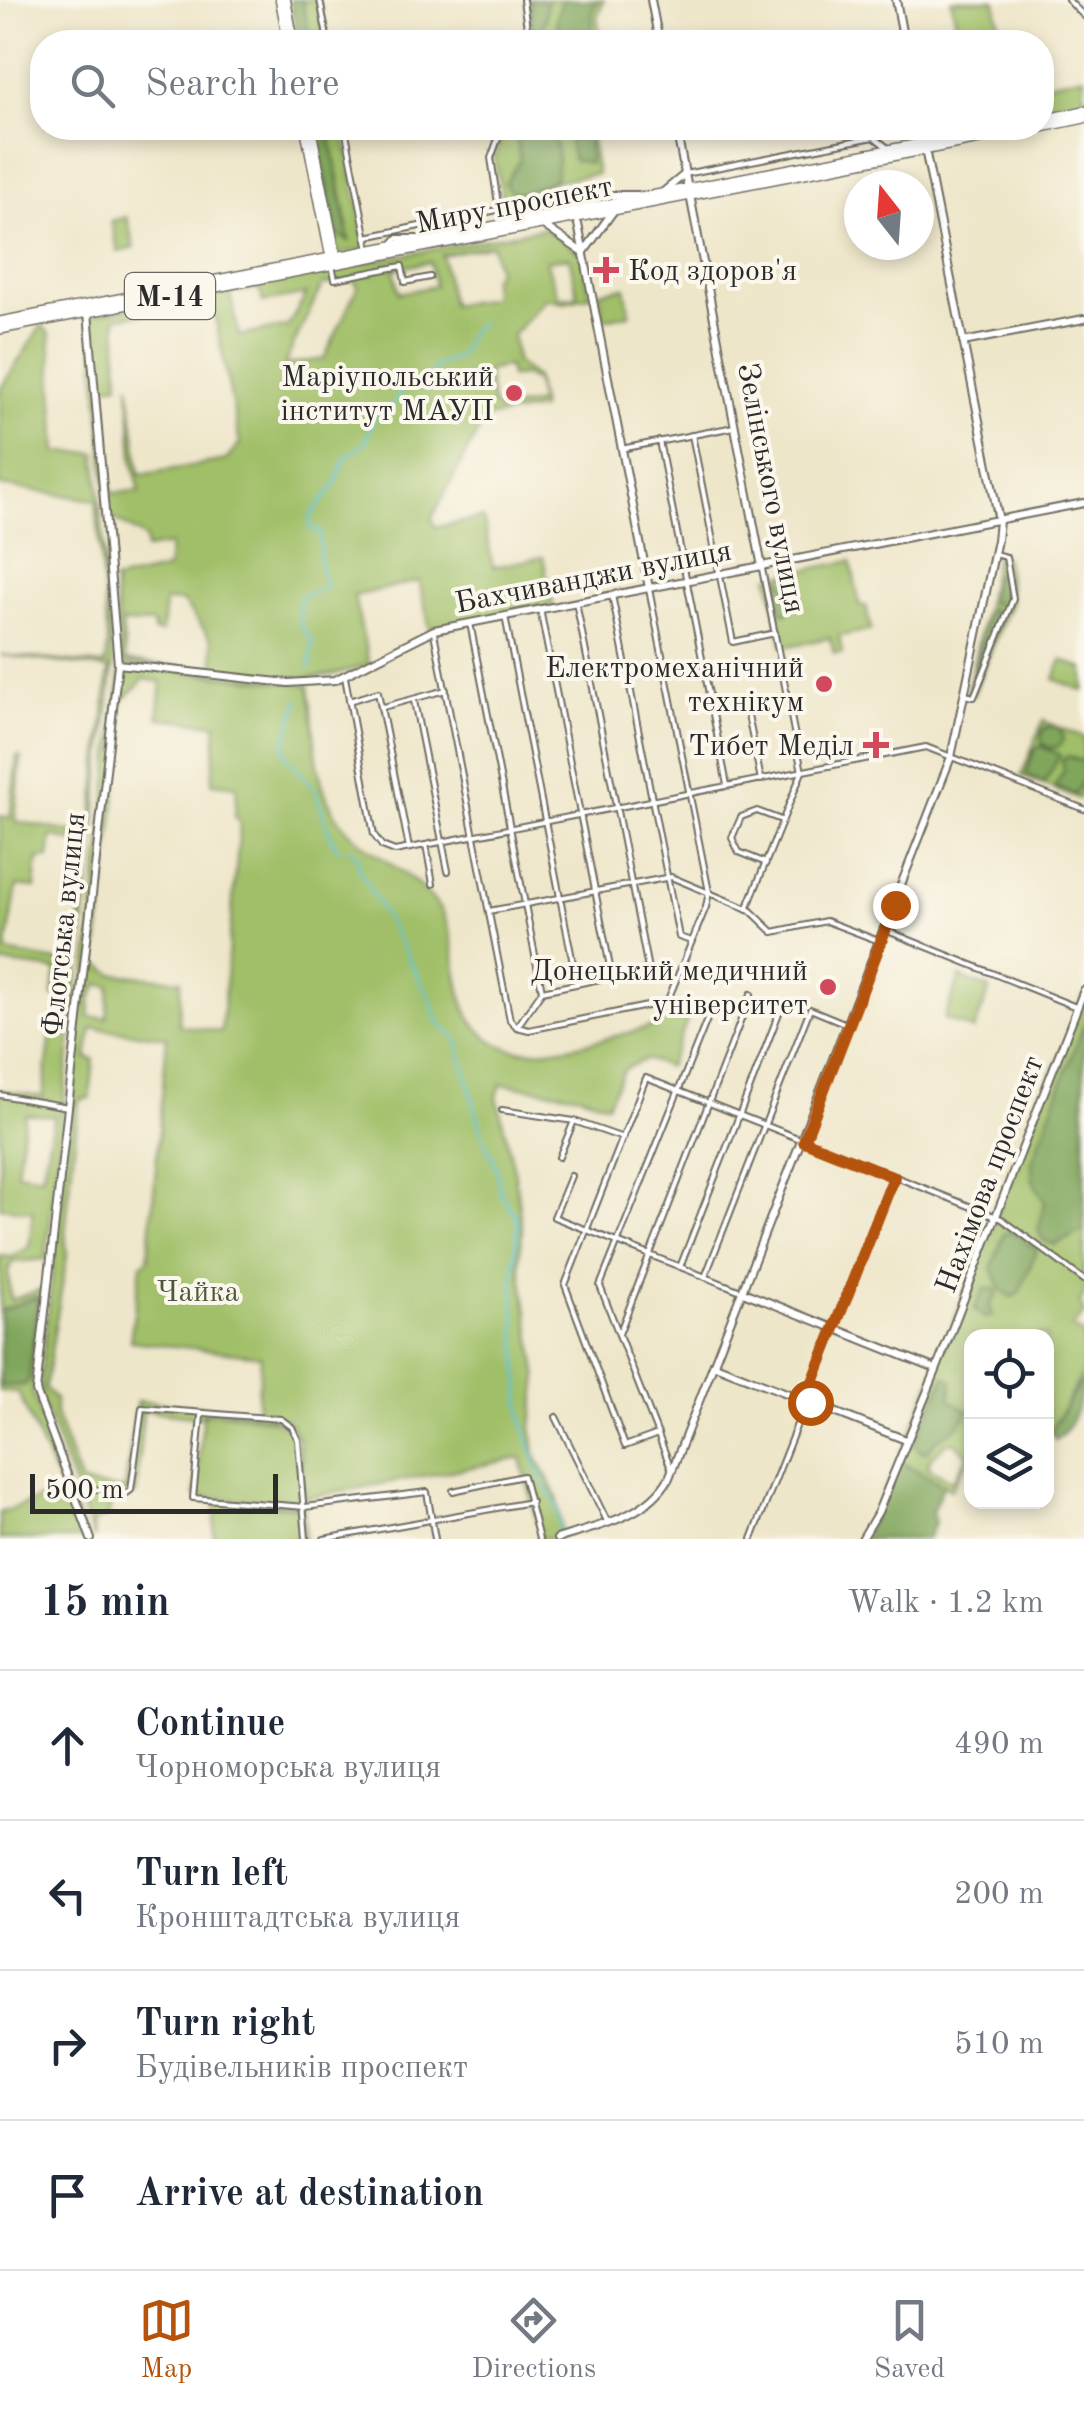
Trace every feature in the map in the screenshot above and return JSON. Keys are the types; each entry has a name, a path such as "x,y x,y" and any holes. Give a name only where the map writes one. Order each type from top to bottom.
{"highway":[{"name":"Миру проспект","path":"1054,122 1084,115"},
{"name":"Миру проспект","path":"2,325 614,210 950,140"},
{"name":"Миру проспект","path":"394,250 522,218 689,192 957,140"}],"main road":[{"path":"283,2 289,30"},
{"path":"310,140 334,262"}],"street":[{"path":"320,0 326,30"},
{"path":"523,0 527,30"},
{"path":"651,0 657,30"},
{"path":"896,0 902,30"},
{"path":"1070,1 1084,16"},
{"path":"347,140 366,237 374,254"},
{"path":"498,140 491,158 499,210"},
{"name":"Зелінського вулиця","path":"678,140 802,772"},
{"path":"498,201 522,218 562,197 657,195 685,174 859,140"},
{"path":"878,140 890,150"},
{"path":"557,1539 646,1506 672,1471 952,757 999,521 923,140"},
{"path":"562,197 574,205 582,194"},
{"path":"366,237 507,208"},
{"path":"583,253 614,210"},
{"path":"542,224 583,253"},
{"path":"434,630 510,1020 529,1030 667,1002 709,892 578,224"},
{"path":"334,262 338,279 402,266 405,282 430,277"},
{"name":"Флотська вулиця","path":"88,308 118,664 36,1391 91,1539"},
{"path":"963,342 1084,318"},
{"path":"622,449 734,426"},
{"path":"692,435 734,642 775,634"},
{"path":"659,442 728,787"},
{"name":"Бахчиванджи вулиця","path":"118,664 288,683 345,677 434,630 1084,504"},
{"path":"965,695 974,697 1013,601 1006,556 994,554"},
{"path":"612,595 679,936 690,941"},
{"path":"576,602 648,970"},
{"path":"540,609 612,977"},
{"path":"505,616 577,984"},
{"path":"470,622 542,991"},
{"path":"345,677 374,835 388,849 443,842 926,748 1084,810"},
{"path":"381,707 446,690"},
{"path":"349,701 378,692 409,848"},
{"path":"414,701 448,871"},
{"path":"761,780 747,710 788,702"},
{"path":"747,909 802,772"},
{"path":"766,862 739,852 732,838 741,817 758,811 783,821"},
{"path":"426,845 433,884"},
{"path":"489,911 667,877 747,909 773,932 826,921 881,942"},
{"path":"885,930 1078,1008"},
{"path":"517,1027 542,991 648,970 676,980"},
{"name":"Нахімова проспект","path":"862,1539 936,1369 1084,990"},
{"path":"619,1334 751,994"},
{"path":"680,1267 781,1008"},
{"path":"705,1277 810,1009 849,1024"},
{"path":"672,1471 600,1286 708,1017"},
{"path":"658,1434 625,1446 564,1285 646,1078 996,1217 1084,1280"},
{"path":"0,1094 68,1107"},
{"path":"502,1110 574,1120 622,1138"},
{"path":"559,1157 574,1120"},
{"path":"571,1176 554,1217 936,1369"},
{"path":"752,1539 894,1177"},
{"path":"714,1365 906,1440"},
{"path":"70,1487 126,1494 132,1490 142,1408 201,1415 212,1410 287,1422 298,1440 306,1539"},
{"path":"201,1415 194,1498 305,1507 427,1492 435,1539"},
{"path":"556,1416 607,1522"},
{"path":"453,1491 523,1476 539,1539"},
{"path":"324,1539 531,1502"}],"green space":[{"path":"290,0 302,0 308,30 296,30"},
{"path":"302,0 318,0 324,30 308,30"},
{"path":"526,0 604,0 597,18 600,30 530,30"},
{"path":"530,0 547,0 545,22 540,30 532,30"},
{"path":"562,0 598,0 592,11 593,30 559,30 556,21"},
{"path":"951,0 995,0 1001,30 957,30"},
{"path":"1084,75 1084,109 1054,115 1054,81"},
{"path":"315,140 338,235 348,226 331,140 345,140 367,249 338,254"},
{"path":"318,140 331,140 349,241 338,235"},
{"path":"501,140 591,140 597,174 559,180 503,201 494,158"},
{"path":"516,140 555,140 558,160 555,179 522,193 510,191 505,183 520,160"},
{"path":"569,140 589,140 589,163 573,160"},
{"path":"127,217 134,248 118,252 111,221"},
{"path":"544,228 582,254 590,296 564,302 546,298 513,335 516,362 536,382 523,375 510,377 508,366 487,371 493,405 498,410 539,403 537,386 541,409 485,418 432,518 435,527 483,518 493,567 543,557 553,605 430,630 419,581 354,596 369,664 340,673 309,678 246,678 121,662 114,581 167,569 170,545 146,549 145,538 108,515 92,315","holes":["492,245 497,271 492,277 492,298 451,305 442,255","569,257 578,296 559,298 546,261","430,262 435,286 399,293 394,269","353,280 358,286 324,359 284,365 322,285","259,288 263,302 307,294 288,326 239,336 230,293","212,301 240,444 226,460 140,475 129,384 133,463 140,491 112,493 105,386 119,384 116,318","165,601 183,602 212,640 215,671 126,661 122,623 154,624 154,632 162,632"]},
{"path":"625,287 630,314 604,319 599,292"},
{"path":"42,325 50,334 57,452 96,453 113,664 46,1259 13,1262 8,1271 11,1300 42,1289 32,1391 66,1486 60,1487 18,1392 0,1391 0,1386 24,1385 34,1297 0,1311 0,1256 11,1257 29,1247 33,1211 0,1207 0,1090 43,1097 53,1016 59,1016 61,997 53,996 56,970 1,963 0,969 0,816 10,818 17,756 21,757 15,821 91,836 109,669 0,655 105,665 108,645 96,500 0,486 0,389","holes":["52,836 91,847 74,964 6,952 17,886 35,888 38,859 49,858","25,1114 54,1116 42,1176 17,1172"]},
{"path":"996,556 1005,558 1011,601 973,695 967,694","holes":["998,575 1008,580 1007,609 988,599","994,611 994,620 1000,621 974,690 972,675 985,614"]},
{"path":"851,561 860,606 866,606 871,630 839,636 842,653 834,654 830,638 783,647 769,577"},
{"path":"994,575 1008,580 1006,609 988,601"},
{"path":"783,578 795,606 786,614 781,611 774,589"},
{"path":"991,608 994,620 1000,624 972,691 985,614"},
{"path":"1062,660 1084,669 1084,691 1054,679"},
{"name":"Чайка","path":"121,666 309,685 317,757 327,798 349,832 412,879 439,908 447,924 464,1002 485,1035 505,1047 538,1051 655,1026 662,1014 687,1021 668,1067 646,1059 624,1069 607,1104 581,1095 501,1084 497,1097 515,1174 522,1230 519,1261 538,1378 532,1427 535,1454 557,1497 562,1536 541,1539 521,1458 305,1498 299,1439 288,1420 212,1408 199,1417 143,1410 136,1494 111,1496 109,1516 92,1523 94,1539 42,1401 40,1383","holes":["144,679 162,682 158,718 217,724 212,783 237,786 235,817 240,824 221,1032 179,1025 181,980 113,974 96,962 121,752 117,751 122,702","99,984 110,986 107,1018 89,1017 91,998","92,1028 167,1037 148,1260 141,1265 130,1341 261,1356 257,1411 137,1401 125,1490 81,1484 55,1414 55,1399 45,1388 67,1255 65,1233 79,1100 90,1098 94,1060 87,1058"]},
{"path":"1043,721 1084,737 1084,788 1079,799 1021,776"},
{"path":"1052,726 1060,729 1060,745 1052,748 1044,745 1041,737 1044,729"},
{"path":"1041,746 1060,755 1044,784 1026,774 1034,750"},
{"path":"1068,756 1084,762 1084,779 1075,795 1054,787 1064,771 1062,760"},
{"path":"960,977 990,989 974,1030 944,1019"},
{"path":"1084,995 1084,1297 1080,1301 1084,1314 1072,1327 1084,1335 1084,1370 1054,1425 1054,1329 964,1329 964,1451 955,1443 947,1443 929,1460 929,1468 953,1481 964,1462 951,1489 899,1461"},
{"path":"1084,1024 1084,1230 1054,1245 1043,1240 1038,1230 1045,1203 1033,1180 1032,1162"},
{"path":"1011,1231 1037,1250 1019,1293 1012,1297 1001,1290 992,1268 1004,1234"},
{"path":"984,1289 996,1289 997,1296 990,1304 992,1316 985,1318 974,1310"},
{"path":"38,1297 29,1380 24,1385 0,1386 0,1311"},
{"path":"945,1376 953,1381 950,1399 964,1408 964,1419 928,1451 921,1452 914,1445"},
{"path":"1082,1380 1075,1413 1055,1439 1054,1425"},
{"path":"213,1412 264,1418 289,1429 298,1454 303,1506 195,1496 203,1417"},
{"path":"899,1461 943,1485 932,1512 935,1523 927,1539 863,1539"},
{"path":"67,1489 86,1539 0,1539 0,1513"},
{"path":"216,1502 304,1508 305,1539 214,1539"}],"waterway":[{"path":"310,668 312,641 300,625 300,597 326,587 320,567 320,532 311,529 310,517 335,485 345,458 365,443 375,415 391,407 404,388 422,388 436,366 459,356 471,330 481,323"},
{"path":"299,700 285,744 286,756 315,789 333,843 340,850"},
{"path":"348,850 357,853 359,869 431,1000 438,1022 457,1039 482,1133 497,1169 500,1192 518,1220 513,1283 522,1420 539,1472 557,1506 560,1530"}],"place":[{"name":"Код здоров'я","path":"606,270"},
{"name":"Маріупольський інститут МАУП","path":"514,393"},
{"name":"Електромеханічний технікум","path":"824,684"},
{"name":"Тибет Меділ","path":"876,745"},
{"name":"Донецький медичний університет","path":"828,987"}],"route":[{"path":"810,1402 807,1397 894,1177 804,1141 895,905"}]}
